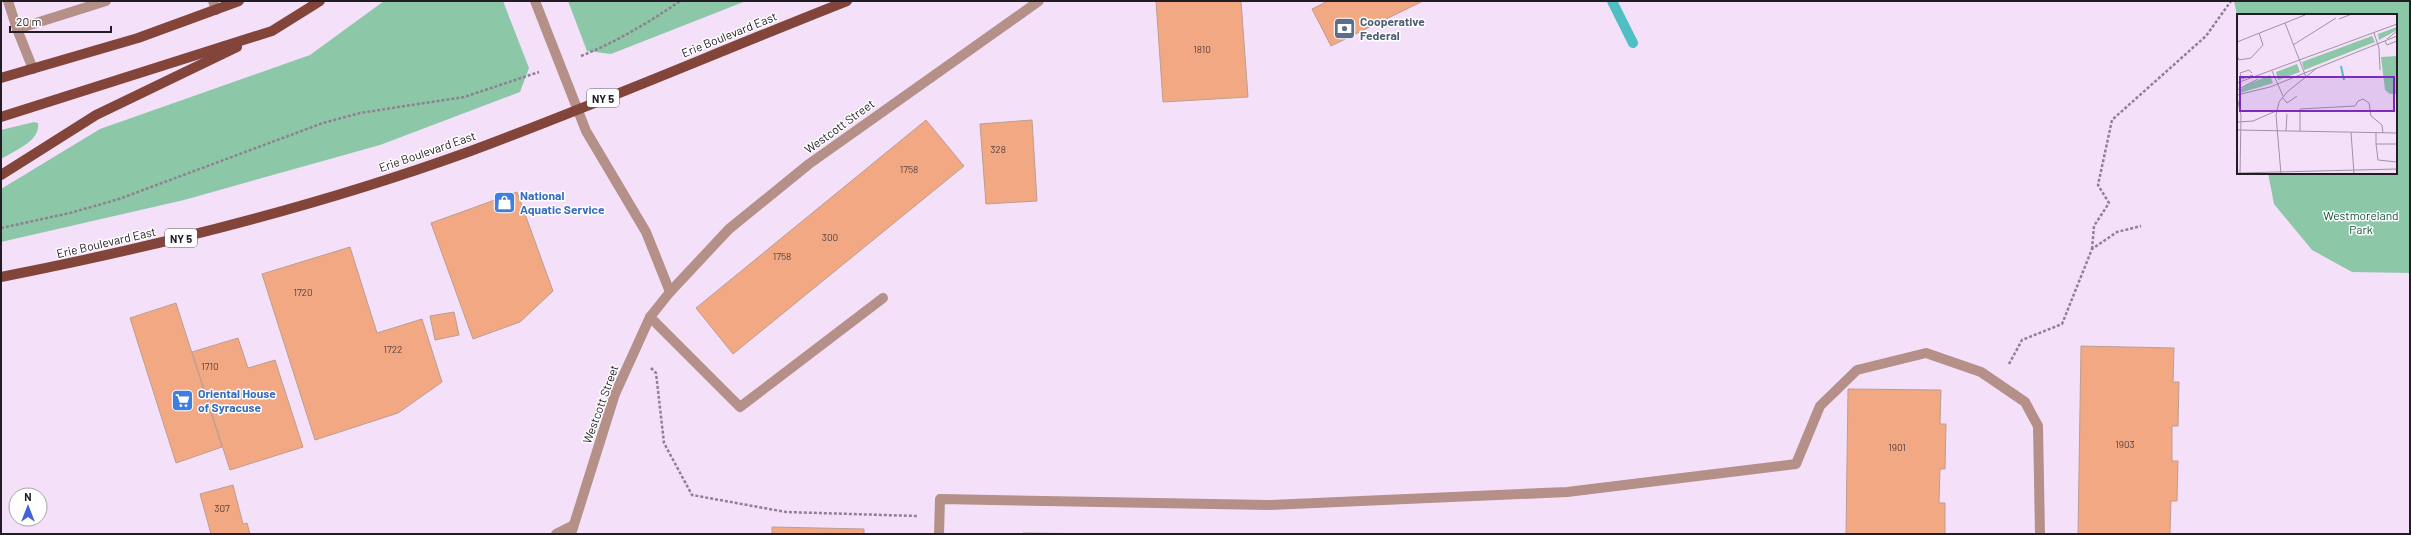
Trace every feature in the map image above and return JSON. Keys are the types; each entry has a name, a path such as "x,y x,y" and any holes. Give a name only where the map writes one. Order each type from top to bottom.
{"main road":[{"path":"1,78 138,38 214,5 239,1"},
{"path":"1,175 96,115 272,31 320,1"},
{"name":"Erie Boulevard East","path":"1,277 87,260 232,226 358,189 468,152 846,1"},
{"path":"1,117 272,31"}],"street":[{"path":"8,1 17,29 33,69"},
{"path":"17,29 106,1"},
{"path":"536,1 577,109 594,146 646,232 670,292"},
{"name":"Westcott Street","path":"572,530 615,394 650,318 670,292 729,229 809,164 1027,4 1038,1"},
{"path":"650,318 740,406 883,298"},
{"path":"939,534 940,499 1269,505 1567,492 1796,464 1820,406 1857,370 1926,353 1981,372 2025,402 2038,426 2040,534"},
{"path":"556,534 572,530"}],"path":[{"path":"587,53 653,20 680,1"},
{"path":"1999,384 2022,340 2062,324 2092,249 2094,226 2109,203 2098,185 2112,120 2206,36 2231,1"},
{"path":"1,228 70,213 119,199 323,123 360,113 464,97 531,75"},
{"path":"2092,249 2117,232 2141,226"},
{"path":"636,348 656,374 664,444 692,495 786,512 940,516"}],"green space":[{"path":"384,1 503,1 529,68 520,92 380,145 184,200 1,242 1,189 100,129 310,55"},
{"path":"568,1 746,1 611,54 587,51"},
{"name":"Westmoreland Park","path":"2234,1 2410,1 2410,273 2352,272 2312,250 2274,204 2268,174 2397,174 2397,14 2237,14 2237,15"},
{"path":"34,122 38,123 38,129 31,140 26,145 1,159 1,130"}],"building":[{"path":"1156,1 1241,1 1248,97 1163,102"},
{"name":"Cooperative Federal","path":"1328,1 1423,1 1331,46 1312,9"},
{"path":"926,120 964,166 733,354 696,308"},
{"path":"1032,120 1037,201 986,204 980,124"},
{"path":"517,192 553,291 520,322 473,339 431,223"},
{"path":"350,247 377,333 422,319 442,382 398,413 315,440 262,274"},
{"name":"Oriental House of Syracuse","path":"176,303 222,447 176,463 130,318"},
{"path":"454,312 459,335 435,340 430,316"},
{"path":"238,338 248,368 275,360 303,447 230,470 192,352"},
{"path":"2081,346 2174,348 2173,382 2179,382 2178,426 2172,426 2172,461 2178,461 2177,501 2171,501 2170,534 2078,534"},
{"path":"1848,389 1941,390 1940,424 1946,424 1945,469 1940,469 1939,503 1945,503 1945,534 1846,534"},
{"path":"233,485 243,524 247,523 250,534 211,534 200,494"},
{"path":"772,527 864,529 864,534 772,534"},
{"path":"1023,533 1116,534 1023,534"}],"waterway":[{"path":"1612,1 1633,43"}],"place":[{"name":"Cooperative Federal","path":"1345,28"},
{"name":"National Aquatic Service","path":"505,202"},
{"name":"Oriental House of Syracuse","path":"182,400"}]}
